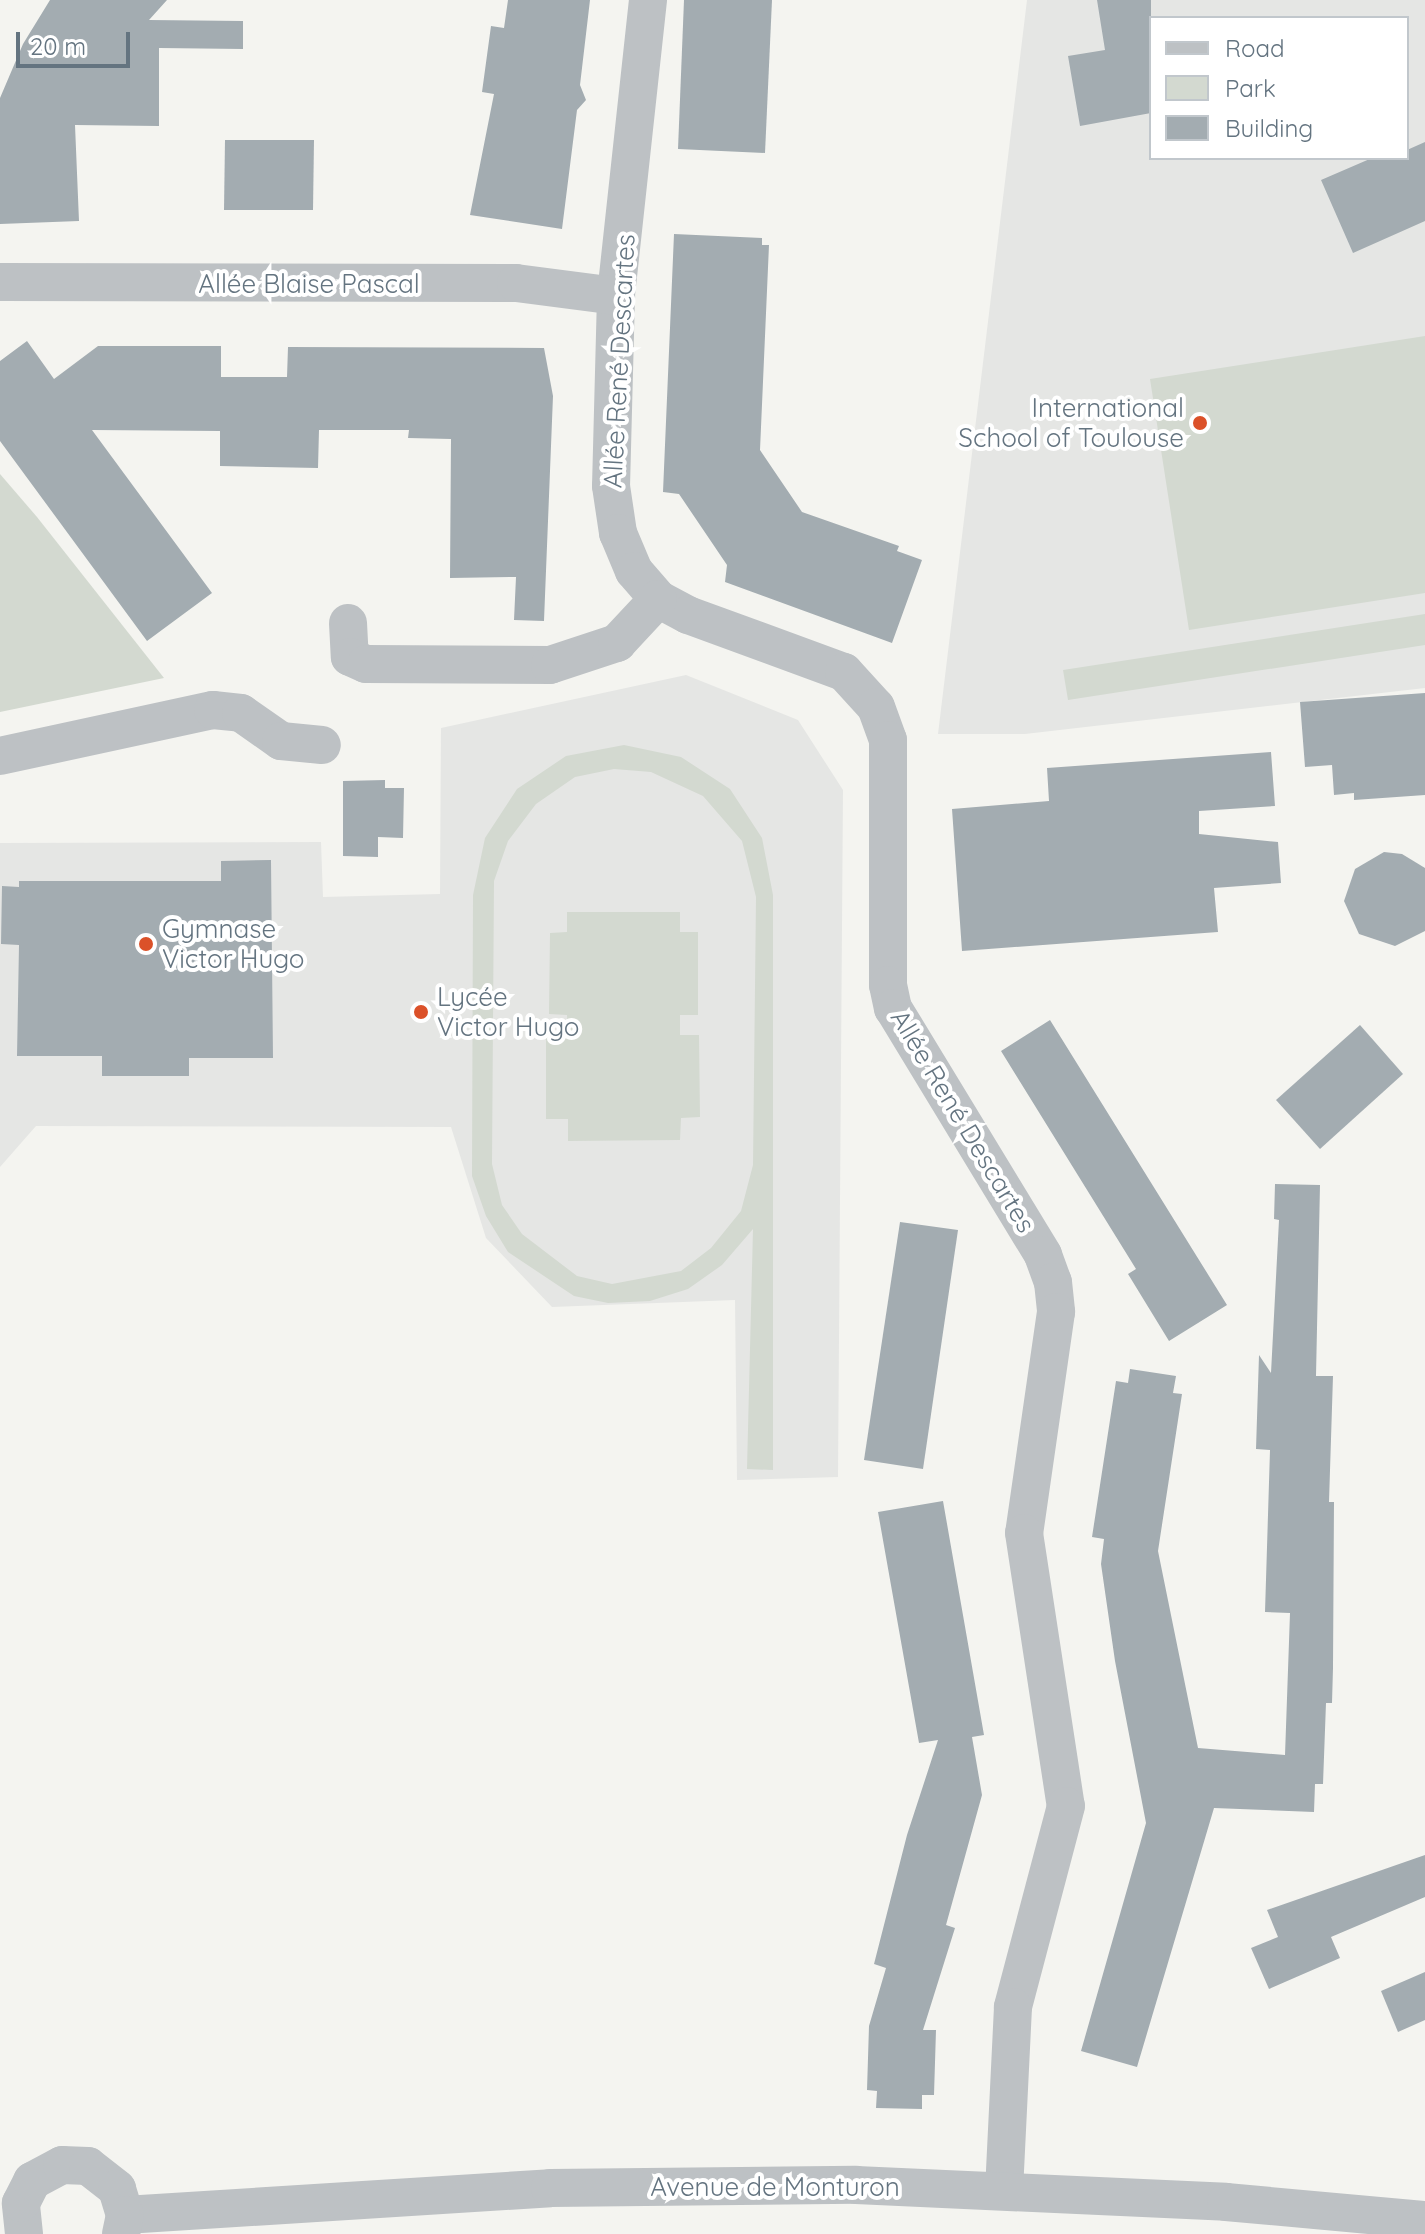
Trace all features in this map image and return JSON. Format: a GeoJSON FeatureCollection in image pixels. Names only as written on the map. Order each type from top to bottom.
{"type":"FeatureCollection","features":[{"type":"Feature","properties":{"kind":"street","name":"Allée René Descartes"},"geometry":{"type":"LineString","coordinates":[[648,0],[616,296],[612,502],[628,559],[658,599],[688,615],[834,667],[854,680],[876,707],[888,740],[888,985],[893,1008],[1043,1255],[1053,1282],[1056,1312],[1024,1533],[1066,1806],[1013,2007],[1004,2190]]}},
{"type":"Feature","properties":{"kind":"street","name":"Allée Blaise Pascal"},"geometry":{"type":"LineString","coordinates":[[0,282],[516,283],[616,296]]}},
{"type":"Feature","properties":{"kind":"street"},"geometry":{"type":"LineString","coordinates":[[348,623],[350,657],[366,664],[550,665],[617,643],[658,599]]}},
{"type":"Feature","properties":{"kind":"street"},"geometry":{"type":"LineString","coordinates":[[0,756],[213,710],[241,713],[281,741],[322,745]]}},
{"type":"Feature","properties":{"kind":"street"},"geometry":{"type":"LineString","coordinates":[[14,2222],[32,2181],[62,2165],[102,2173],[117,2189],[123,2225]]}},
{"type":"Feature","properties":{"kind":"street","name":"Avenue de Monturon"},"geometry":{"type":"LineString","coordinates":[[123,2225],[536,2189],[856,2185],[1226,2202],[1425,2220]]}},
{"type":"Feature","properties":{"kind":"shaded area","name":"International School of Toulouse"},"geometry":{"type":"Polygon","coordinates":[[[1027,0],[1425,0],[1425,688],[1025,734],[938,734],[1027,0]]]}},
{"type":"Feature","properties":{"kind":"shaded area","name":"Lycée Victor Hugo"},"geometry":{"type":"Polygon","coordinates":[[[686,675],[798,720],[843,790],[838,1477],[737,1480],[735,1300],[552,1307],[486,1238],[451,1127],[36,1126],[0,1167],[0,843],[321,842],[323,897],[440,894],[441,728],[686,675]]]}},
{"type":"Feature","properties":{"kind":"green space"},"geometry":{"type":"Polygon","coordinates":[[[1425,336],[1425,593],[1189,630],[1150,379],[1425,336]]]}},
{"type":"Feature","properties":{"kind":"green space"},"geometry":{"type":"Polygon","coordinates":[[[0,474],[37,517],[164,678],[0,712],[0,474]]]}},
{"type":"Feature","properties":{"kind":"green space"},"geometry":{"type":"Polygon","coordinates":[[[1425,614],[1425,645],[1068,700],[1063,670],[1425,614]]]}},
{"type":"Feature","properties":{"kind":"green space"},"geometry":{"type":"Polygon","coordinates":[[[624,745],[681,757],[730,789],[762,838],[773,895],[773,1470],[747,1469],[753,1229],[722,1265],[688,1289],[650,1301],[608,1303],[574,1296],[508,1252],[486,1216],[472,1176],[473,895],[485,838],[517,789],[566,756],[624,745]],[[614,769],[575,777],[536,804],[508,841],[494,881],[492,1164],[502,1205],[522,1234],[577,1276],[612,1284],[681,1271],[711,1248],[741,1211],[753,1165],[756,897],[742,841],[703,796],[651,772],[614,769]]]}},
{"type":"Feature","properties":{"kind":"green space"},"geometry":{"type":"Polygon","coordinates":[[[567,912],[680,912],[680,932],[698,932],[698,1015],[680,1015],[680,1035],[699,1035],[700,1117],[681,1118],[680,1140],[568,1141],[568,1119],[546,1119],[546,1034],[568,1034],[567,1015],[549,1014],[550,933],[567,932],[567,912]]]}},
{"type":"Feature","properties":{"kind":"building"},"geometry":{"type":"Polygon","coordinates":[[[50,0],[167,0],[149,20],[243,21],[243,49],[159,48],[159,126],[75,125],[79,221],[0,224],[0,98],[23,44],[50,0]]]}},
{"type":"Feature","properties":{"kind":"building"},"geometry":{"type":"Polygon","coordinates":[[[508,0],[590,0],[580,85],[586,100],[577,110],[562,229],[470,215],[494,94],[482,92],[491,26],[504,28],[508,0]]]}},
{"type":"Feature","properties":{"kind":"building"},"geometry":{"type":"Polygon","coordinates":[[[684,0],[772,0],[765,153],[678,149],[684,0]]]}},
{"type":"Feature","properties":{"kind":"building"},"geometry":{"type":"Polygon","coordinates":[[[1097,0],[1151,0],[1149,113],[1080,126],[1068,56],[1105,50],[1097,0]]]}},
{"type":"Feature","properties":{"kind":"building"},"geometry":{"type":"Polygon","coordinates":[[[225,140],[314,140],[313,210],[224,210],[225,140]]]}},
{"type":"Feature","properties":{"kind":"building"},"geometry":{"type":"Polygon","coordinates":[[[1425,142],[1425,221],[1353,253],[1321,180],[1367,160],[1409,160],[1409,149],[1425,142]]]}},
{"type":"Feature","properties":{"kind":"building"},"geometry":{"type":"Polygon","coordinates":[[[674,234],[762,238],[762,245],[769,245],[760,450],[802,512],[899,546],[897,551],[922,560],[892,643],[725,582],[727,565],[679,494],[663,492],[674,234]]]}},
{"type":"Feature","properties":{"kind":"building"},"geometry":{"type":"Polygon","coordinates":[[[27,341],[54,379],[98,346],[221,346],[221,377],[287,377],[288,347],[544,348],[553,396],[544,621],[514,620],[516,577],[450,578],[451,439],[408,438],[409,430],[319,430],[318,468],[220,466],[220,431],[92,430],[212,593],[147,641],[0,441],[0,361],[27,341]]]}},
{"type":"Feature","properties":{"kind":"building"},"geometry":{"type":"Polygon","coordinates":[[[1425,693],[1425,795],[1354,800],[1354,793],[1334,795],[1332,765],[1305,767],[1300,702],[1425,693]]]}},
{"type":"Feature","properties":{"kind":"building"},"geometry":{"type":"Polygon","coordinates":[[[1271,752],[1275,806],[1199,811],[1199,834],[1278,842],[1281,883],[1214,888],[1218,932],[962,951],[952,809],[1049,801],[1047,768],[1271,752]]]}},
{"type":"Feature","properties":{"kind":"building"},"geometry":{"type":"Polygon","coordinates":[[[385,780],[385,788],[404,788],[403,838],[378,837],[378,857],[343,856],[343,781],[385,780]]]}},
{"type":"Feature","properties":{"kind":"building"},"geometry":{"type":"Polygon","coordinates":[[[1384,852],[1402,854],[1425,868],[1425,931],[1395,946],[1359,934],[1344,901],[1355,869],[1384,852]]]}},
{"type":"Feature","properties":{"kind":"building","name":"Gymnase Victor Hugo"},"geometry":{"type":"Polygon","coordinates":[[[271,860],[273,1058],[189,1058],[189,1076],[102,1076],[102,1056],[17,1056],[19,945],[1,944],[2,886],[19,887],[19,881],[221,881],[221,861],[271,860]]]}},
{"type":"Feature","properties":{"kind":"building"},"geometry":{"type":"Polygon","coordinates":[[[1050,1020],[1227,1305],[1169,1341],[1128,1274],[1136,1269],[1001,1051],[1050,1020]]]}},
{"type":"Feature","properties":{"kind":"building"},"geometry":{"type":"Polygon","coordinates":[[[1360,1025],[1403,1074],[1320,1149],[1276,1100],[1360,1025]]]}},
{"type":"Feature","properties":{"kind":"building"},"geometry":{"type":"Polygon","coordinates":[[[1275,1184],[1320,1185],[1316,1376],[1333,1376],[1329,1502],[1334,1502],[1332,1703],[1326,1703],[1323,1784],[1315,1784],[1314,1812],[1214,1808],[1137,2067],[1081,2051],[1146,1823],[1115,1661],[1101,1564],[1104,1539],[1092,1537],[1116,1381],[1128,1383],[1130,1369],[1176,1376],[1173,1393],[1182,1394],[1158,1551],[1198,1748],[1285,1755],[1290,1613],[1265,1612],[1270,1450],[1256,1449],[1259,1355],[1271,1373],[1279,1220],[1274,1219],[1275,1184]]]}},
{"type":"Feature","properties":{"kind":"building"},"geometry":{"type":"Polygon","coordinates":[[[900,1222],[958,1230],[923,1469],[864,1460],[900,1222]]]}},
{"type":"Feature","properties":{"kind":"building"},"geometry":{"type":"Polygon","coordinates":[[[943,1501],[984,1735],[972,1737],[982,1795],[946,1925],[955,1928],[923,2030],[936,2030],[934,2095],[922,2095],[922,2109],[876,2108],[877,2091],[867,2090],[869,2026],[886,1968],[874,1964],[907,1835],[938,1740],[919,1743],[878,1512],[943,1501]]]}},
{"type":"Feature","properties":{"kind":"building"},"geometry":{"type":"Polygon","coordinates":[[[1425,1855],[1425,1897],[1331,1937],[1340,1958],[1269,1989],[1251,1948],[1278,1937],[1267,1910],[1425,1855]]]}},
{"type":"Feature","properties":{"kind":"building"},"geometry":{"type":"Polygon","coordinates":[[[1425,1972],[1425,2020],[1398,2032],[1381,1991],[1425,1972]]]}},
{"type":"Feature","properties":{"kind":"place","name":"International School of Toulouse"},"geometry":{"type":"Point","coordinates":[1200,423]}},
{"type":"Feature","properties":{"kind":"place","name":"Gymnase Victor Hugo"},"geometry":{"type":"Point","coordinates":[146,944]}},
{"type":"Feature","properties":{"kind":"place","name":"Lycée Victor Hugo"},"geometry":{"type":"Point","coordinates":[421,1012]}}]}
